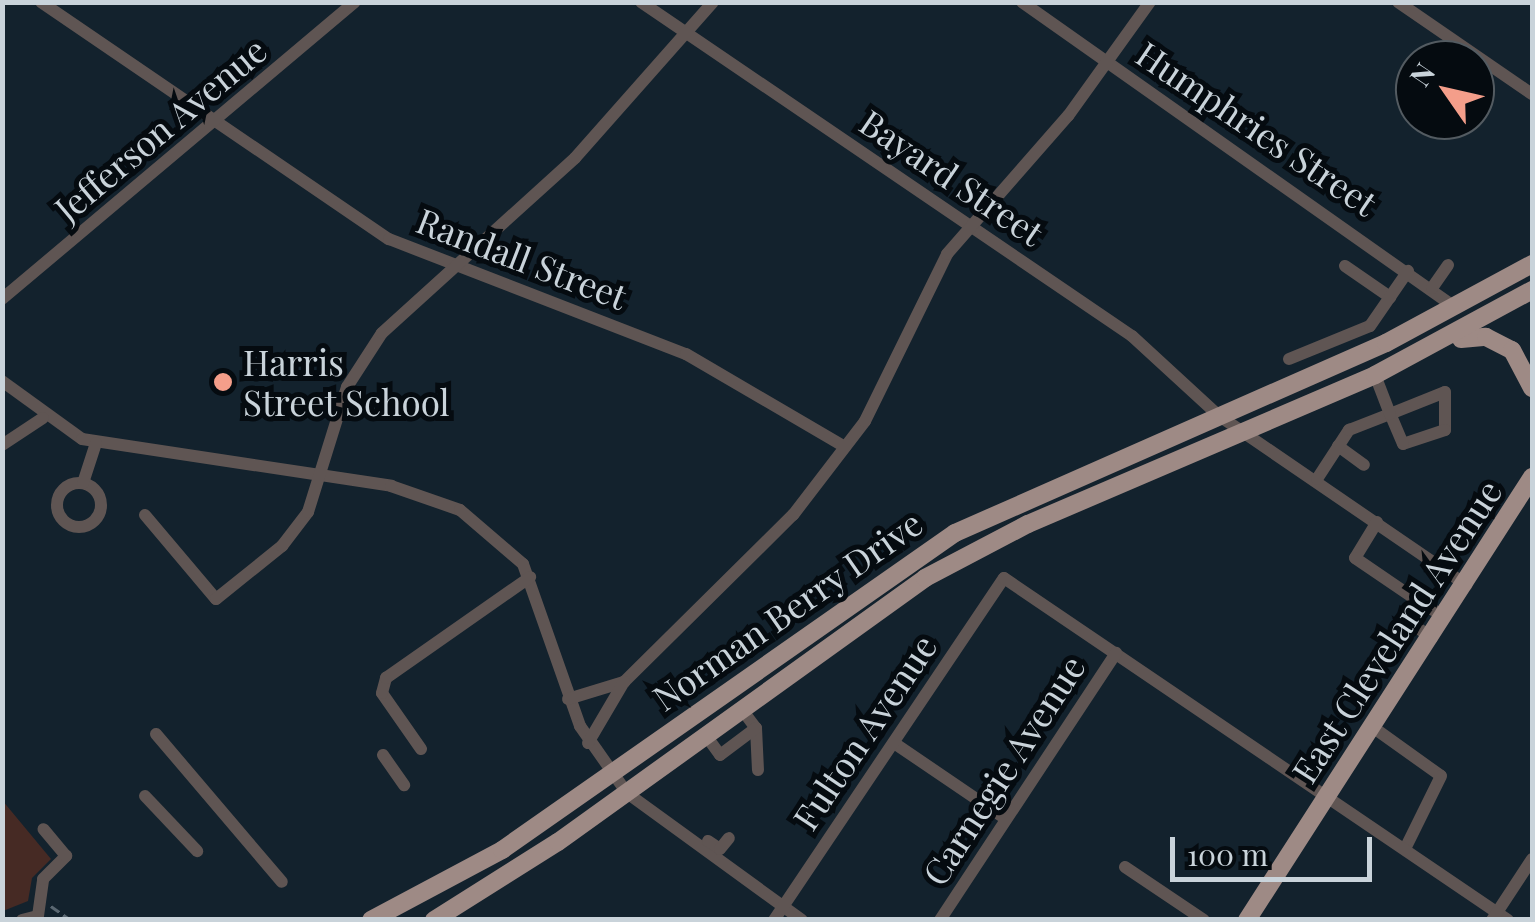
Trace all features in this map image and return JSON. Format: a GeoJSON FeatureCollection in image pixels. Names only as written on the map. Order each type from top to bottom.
{"type":"FeatureCollection","features":[{"type":"Feature","properties":{"kind":"main road","name":"Norman Berry Drive"},"geometry":{"type":"LineString","coordinates":[[372,920],[502,850],[955,533],[1456,308],[1532,264]]}},
{"type":"Feature","properties":{"kind":"main road","name":"Norman Berry Drive"},"geometry":{"type":"LineString","coordinates":[[434,920],[627,793],[952,563],[1374,375],[1445,341],[1532,290]]}},
{"type":"Feature","properties":{"kind":"main road"},"geometry":{"type":"LineString","coordinates":[[1445,341],[1499,342],[1520,356],[1532,388]]}},
{"type":"Feature","properties":{"kind":"main road","name":"East Cleveland Avenue"},"geometry":{"type":"LineString","coordinates":[[1247,920],[1432,638],[1532,476]]}},
{"type":"Feature","properties":{"kind":"street","name":"Randall Street"},"geometry":{"type":"LineString","coordinates":[[41,2],[389,239],[451,267],[686,354],[844,447]]}},
{"type":"Feature","properties":{"kind":"street","name":"Jefferson Avenue"},"geometry":{"type":"LineString","coordinates":[[2,299],[355,2]]}},
{"type":"Feature","properties":{"kind":"street","name":"Bayard Street"},"geometry":{"type":"LineString","coordinates":[[642,2],[1132,336],[1218,414],[1466,585]]}},
{"type":"Feature","properties":{"kind":"street"},"geometry":{"type":"LineString","coordinates":[[144,515],[216,599],[301,528],[315,476],[363,358],[451,267],[574,158],[688,34],[712,2]]}},
{"type":"Feature","properties":{"kind":"street","name":"Humphries Street"},"geometry":{"type":"LineString","coordinates":[[1022,2],[1376,237],[1408,271]]}},
{"type":"Feature","properties":{"kind":"street"},"geometry":{"type":"LineString","coordinates":[[588,743],[624,682],[793,515],[844,447],[969,224],[1109,62],[1150,2]]}},
{"type":"Feature","properties":{"kind":"street"},"geometry":{"type":"LineString","coordinates":[[1398,2],[1532,94]]}},
{"type":"Feature","properties":{"kind":"street"},"geometry":{"type":"LineString","coordinates":[[1432,288],[1448,265]]}},
{"type":"Feature","properties":{"kind":"street"},"geometry":{"type":"LineString","coordinates":[[1345,266],[1390,297]]}},
{"type":"Feature","properties":{"kind":"street"},"geometry":{"type":"LineString","coordinates":[[1289,359],[1370,326],[1408,271],[1456,308]]}},
{"type":"Feature","properties":{"kind":"street"},"geometry":{"type":"LineString","coordinates":[[1317,479],[1349,430],[1390,414],[1445,392],[1444,430],[1404,444],[1390,414],[1374,375]]}},
{"type":"Feature","properties":{"kind":"street"},"geometry":{"type":"LineString","coordinates":[[2,381],[43,418],[96,443],[391,486],[460,510],[530,577],[568,699],[588,743],[627,793],[802,920]]}},
{"type":"Feature","properties":{"kind":"street"},"geometry":{"type":"LineString","coordinates":[[2,446],[43,418]]}},
{"type":"Feature","properties":{"kind":"street"},"geometry":{"type":"LineString","coordinates":[[83,483],[107,510],[84,527],[61,519],[58,495],[83,483],[96,443]]}},
{"type":"Feature","properties":{"kind":"street"},"geometry":{"type":"LineString","coordinates":[[1338,446],[1364,465]]}},
{"type":"Feature","properties":{"kind":"street"},"geometry":{"type":"LineString","coordinates":[[1377,522],[1355,558],[1445,617]]}},
{"type":"Feature","properties":{"kind":"street"},"geometry":{"type":"LineString","coordinates":[[421,749],[382,693],[386,678],[530,577]]}},
{"type":"Feature","properties":{"kind":"street","name":"Fulton Avenue"},"geometry":{"type":"LineString","coordinates":[[774,920],[794,882],[894,743],[1004,578],[1116,653]]}},
{"type":"Feature","properties":{"kind":"street"},"geometry":{"type":"LineString","coordinates":[[1416,599],[1402,618],[1432,638]]}},
{"type":"Feature","properties":{"kind":"street"},"geometry":{"type":"LineString","coordinates":[[1116,653],[1499,917],[1532,859]]}},
{"type":"Feature","properties":{"kind":"street","name":"Carnegie Avenue"},"geometry":{"type":"LineString","coordinates":[[940,920],[1116,653]]}},
{"type":"Feature","properties":{"kind":"street"},"geometry":{"type":"LineString","coordinates":[[568,699],[624,682]]}},
{"type":"Feature","properties":{"kind":"street"},"geometry":{"type":"LineString","coordinates":[[743,710],[756,728],[758,770]]}},
{"type":"Feature","properties":{"kind":"street"},"geometry":{"type":"LineString","coordinates":[[707,737],[720,755],[756,728]]}},
{"type":"Feature","properties":{"kind":"street"},"geometry":{"type":"LineString","coordinates":[[1374,728],[1442,776],[1405,849]]}},
{"type":"Feature","properties":{"kind":"street"},"geometry":{"type":"LineString","coordinates":[[156,734],[282,882]]}},
{"type":"Feature","properties":{"kind":"street"},"geometry":{"type":"LineString","coordinates":[[894,743],[1006,819]]}},
{"type":"Feature","properties":{"kind":"street"},"geometry":{"type":"LineString","coordinates":[[383,756],[404,784]]}},
{"type":"Feature","properties":{"kind":"street"},"geometry":{"type":"LineString","coordinates":[[145,796],[196,850]]}},
{"type":"Feature","properties":{"kind":"street"},"geometry":{"type":"LineString","coordinates":[[22,920],[46,913],[40,886],[66,856],[43,829]]}},
{"type":"Feature","properties":{"kind":"street"},"geometry":{"type":"LineString","coordinates":[[708,841],[720,850],[729,838]]}},
{"type":"Feature","properties":{"kind":"street"},"geometry":{"type":"LineString","coordinates":[[1126,867],[1204,920]]}},
{"type":"Feature","properties":{"kind":"path"},"geometry":{"type":"LineString","coordinates":[[46,913],[72,920]]}},
{"type":"Feature","properties":{"kind":"shaded area"},"geometry":{"type":"Polygon","coordinates":[[[2,800],[51,859],[32,878],[28,901],[3,911],[2,800]]]}},
{"type":"Feature","properties":{"kind":"place","name":"Harris Street School"},"geometry":{"type":"Point","coordinates":[223,382]}}]}
